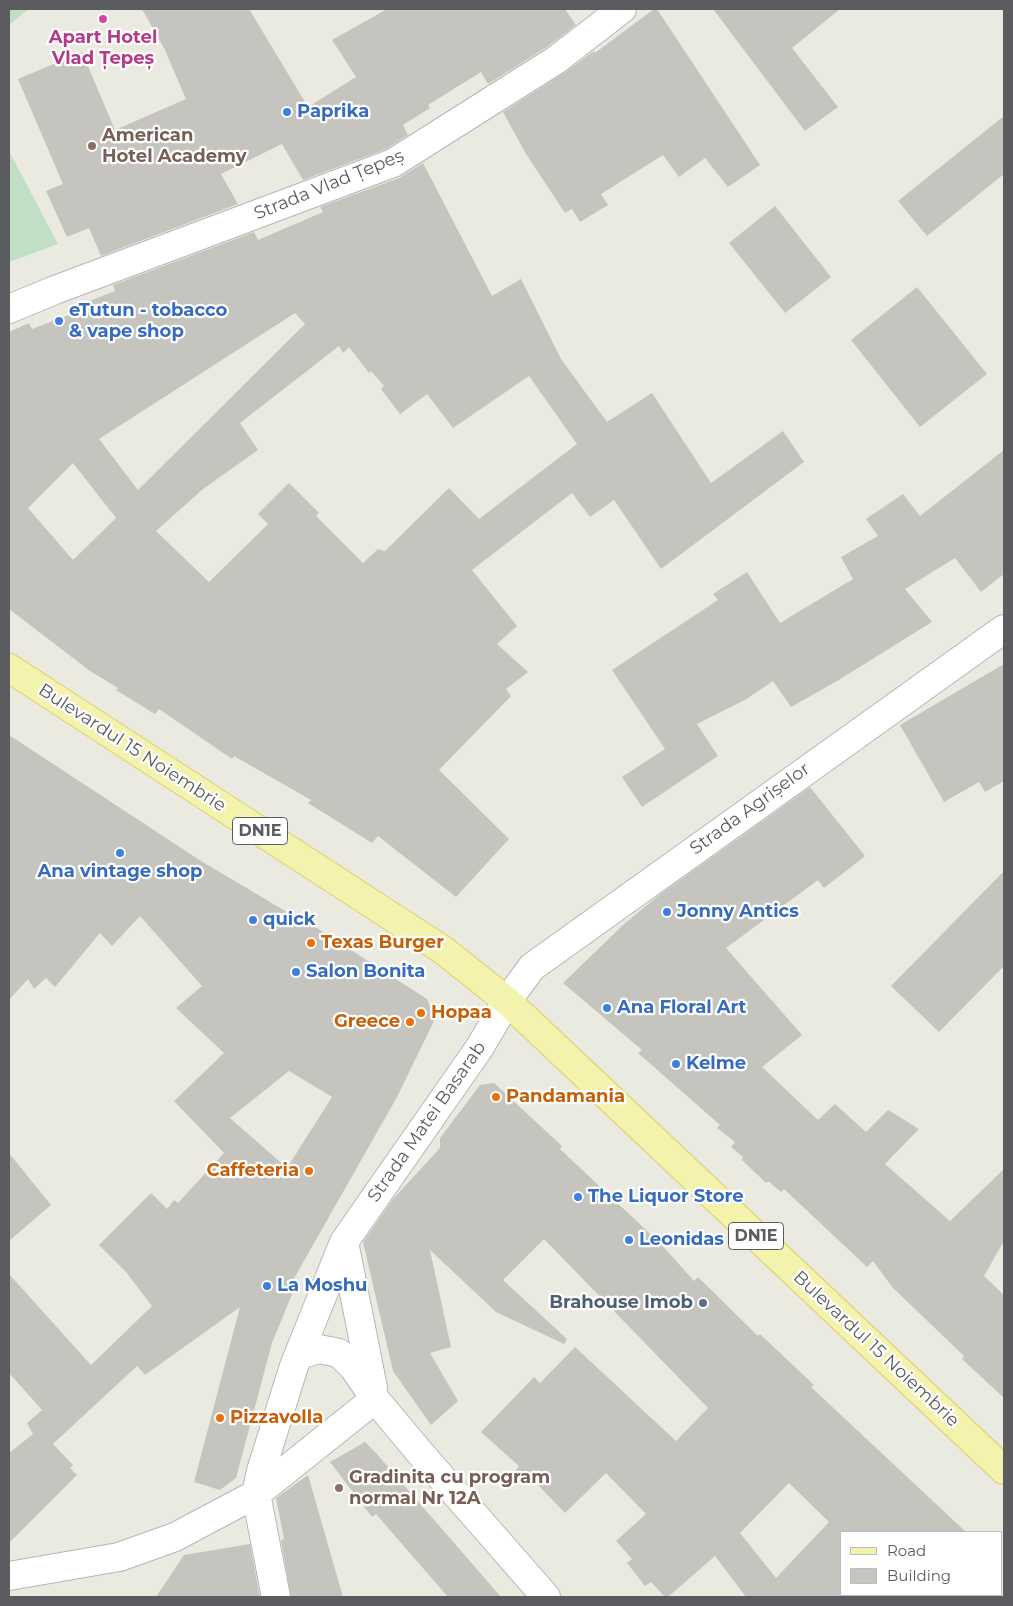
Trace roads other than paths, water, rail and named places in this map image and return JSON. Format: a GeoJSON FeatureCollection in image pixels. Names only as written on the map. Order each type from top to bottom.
{"type":"FeatureCollection","features":[{"type":"Feature","properties":{"kind":"main road","name":"Bulevardul 15 Noiembrie"},"geometry":{"type":"LineString","coordinates":[[9,668],[443,950],[507,1001],[1004,1470]]}},
{"type":"Feature","properties":{"kind":"street","name":"Strada Vlad Țepeș"},"geometry":{"type":"LineString","coordinates":[[9,310],[54,290],[393,162],[556,60],[622,9]]}},
{"type":"Feature","properties":{"kind":"street","name":"Strada Agrișelor"},"geometry":{"type":"LineString","coordinates":[[507,1001],[532,967],[1004,629]]}},
{"type":"Feature","properties":{"kind":"street","name":"Strada Matei Basarab"},"geometry":{"type":"LineString","coordinates":[[276,1597],[256,1494],[261,1471],[299,1355],[344,1242],[480,1047],[507,1001]]}},
{"type":"Feature","properties":{"kind":"street"},"geometry":{"type":"LineString","coordinates":[[344,1242],[375,1399]]}},
{"type":"Feature","properties":{"kind":"street"},"geometry":{"type":"LineString","coordinates":[[299,1355],[319,1349],[339,1353],[354,1368],[375,1399],[546,1597]]}},
{"type":"Feature","properties":{"kind":"street"},"geometry":{"type":"LineString","coordinates":[[9,1576],[119,1557],[175,1537],[256,1494],[375,1399]]}},
{"type":"Feature","properties":{"kind":"place","name":"Apart Hotel Vlad Țepeș"},"geometry":{"type":"Point","coordinates":[103,19]}},
{"type":"Feature","properties":{"kind":"place","name":"Paprika"},"geometry":{"type":"Point","coordinates":[287,112]}},
{"type":"Feature","properties":{"kind":"place","name":"American Hotel Academy"},"geometry":{"type":"Point","coordinates":[92,146]}},
{"type":"Feature","properties":{"kind":"place","name":"eTutun - tobacco & vape shop"},"geometry":{"type":"Point","coordinates":[59,321]}},
{"type":"Feature","properties":{"kind":"place","name":"Ana vintage shop"},"geometry":{"type":"Point","coordinates":[120,853]}},
{"type":"Feature","properties":{"kind":"place","name":"Jonny Antics"},"geometry":{"type":"Point","coordinates":[667,912]}},
{"type":"Feature","properties":{"kind":"place","name":"quick"},"geometry":{"type":"Point","coordinates":[253,920]}},
{"type":"Feature","properties":{"kind":"place","name":"Texas Burger"},"geometry":{"type":"Point","coordinates":[311,943]}},
{"type":"Feature","properties":{"kind":"place","name":"Salon Bonita"},"geometry":{"type":"Point","coordinates":[296,972]}},
{"type":"Feature","properties":{"kind":"place","name":"Ana Floral Art"},"geometry":{"type":"Point","coordinates":[607,1008]}},
{"type":"Feature","properties":{"kind":"place","name":"Hopaa"},"geometry":{"type":"Point","coordinates":[421,1013]}},
{"type":"Feature","properties":{"kind":"place","name":"Greece"},"geometry":{"type":"Point","coordinates":[410,1022]}},
{"type":"Feature","properties":{"kind":"place","name":"Kelme"},"geometry":{"type":"Point","coordinates":[676,1064]}},
{"type":"Feature","properties":{"kind":"place","name":"Pandamania"},"geometry":{"type":"Point","coordinates":[496,1097]}},
{"type":"Feature","properties":{"kind":"place","name":"Caffeteria"},"geometry":{"type":"Point","coordinates":[309,1171]}},
{"type":"Feature","properties":{"kind":"place","name":"The Liquor Store"},"geometry":{"type":"Point","coordinates":[578,1197]}},
{"type":"Feature","properties":{"kind":"place","name":"Leonidas"},"geometry":{"type":"Point","coordinates":[629,1240]}},
{"type":"Feature","properties":{"kind":"place","name":"La Moshu"},"geometry":{"type":"Point","coordinates":[267,1286]}},
{"type":"Feature","properties":{"kind":"place","name":"Brahouse Imob"},"geometry":{"type":"Point","coordinates":[703,1303]}},
{"type":"Feature","properties":{"kind":"place","name":"Pizzavolla"},"geometry":{"type":"Point","coordinates":[220,1418]}},
{"type":"Feature","properties":{"kind":"place","name":"Gradinita cu program normal Nr 12A"},"geometry":{"type":"Point","coordinates":[339,1488]}}]}
